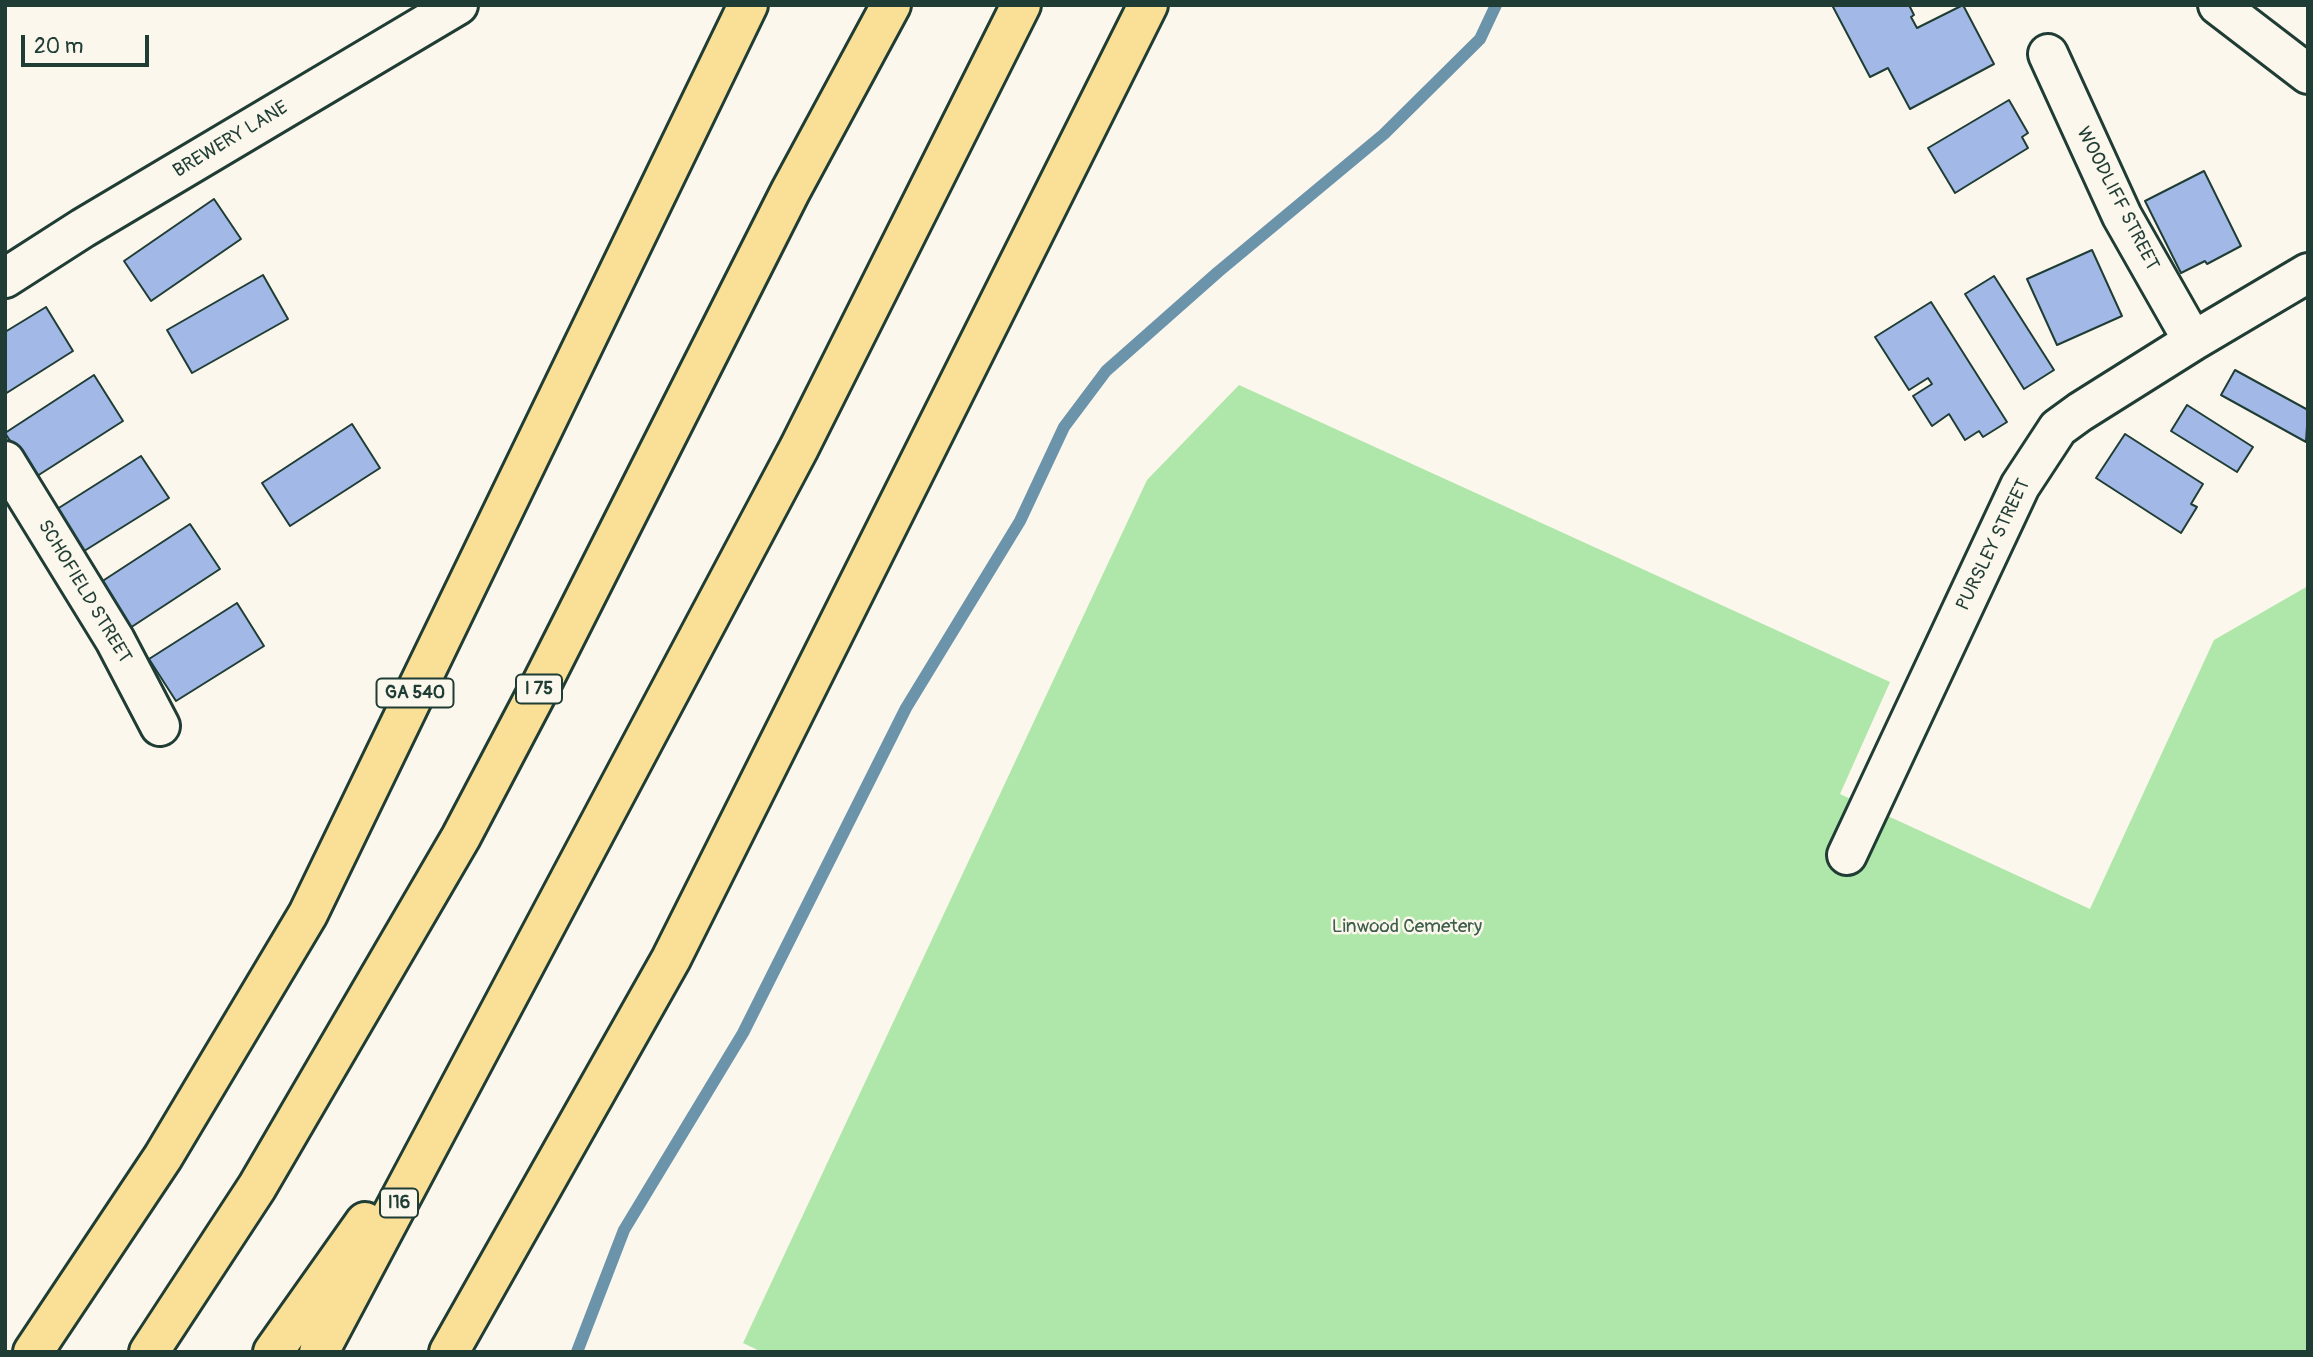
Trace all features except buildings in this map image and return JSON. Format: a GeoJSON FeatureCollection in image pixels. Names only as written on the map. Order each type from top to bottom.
{"type":"FeatureCollection","features":[{"type":"Feature","properties":{"kind":"highway","name":"GA 540"},"geometry":{"type":"LineString","coordinates":[[33,1352],[163,1157],[308,914],[748,5]]}},
{"type":"Feature","properties":{"kind":"highway","name":"I 75"},"geometry":{"type":"LineString","coordinates":[[149,1352],[257,1186],[461,837],[790,192],[891,5]]}},
{"type":"Feature","properties":{"kind":"highway"},"geometry":{"type":"LineString","coordinates":[[273,1352],[479,1054],[799,448],[1021,5]]}},
{"type":"Feature","properties":{"kind":"highway"},"geometry":{"type":"LineString","coordinates":[[449,1352],[671,959],[1148,5]]}},
{"type":"Feature","properties":{"kind":"highway","name":"I16"},"geometry":{"type":"LineString","coordinates":[[319,1352],[479,1054]]}},
{"type":"Feature","properties":{"kind":"street","name":"BREWERY LANE"},"geometry":{"type":"LineString","coordinates":[[5,278],[83,228],[458,5]]}},
{"type":"Feature","properties":{"kind":"street"},"geometry":{"type":"LineString","coordinates":[[2218,5],[2308,74]]}},
{"type":"Feature","properties":{"kind":"street","name":"WOODLIFF STREET"},"geometry":{"type":"LineString","coordinates":[[2048,54],[2122,216],[2193,341]]}},
{"type":"Feature","properties":{"kind":"street","name":"PURSLEY STREET"},"geometry":{"type":"LineString","coordinates":[[1847,855],[2020,486],[2058,428],[2193,341],[2308,273]]}},
{"type":"Feature","properties":{"kind":"street","name":"SCHOFIELD STREET"},"geometry":{"type":"LineString","coordinates":[[5,461],[115,640],[160,726]]}},
{"type":"Feature","properties":{"kind":"green space","name":"Linwood Cemetery"},"geometry":{"type":"Polygon","coordinates":[[[1239,385],[1890,682],[1840,794],[2090,909],[2214,640],[2308,586],[2308,1352],[762,1352],[743,1343],[1147,480],[1239,385]]]}},
{"type":"Feature","properties":{"kind":"waterway"},"geometry":{"type":"LineString","coordinates":[[577,1352],[624,1230],[743,1033],[906,708],[1020,521],[1064,427],[1106,371],[1218,272],[1384,134],[1480,39],[1496,5]]}}]}
